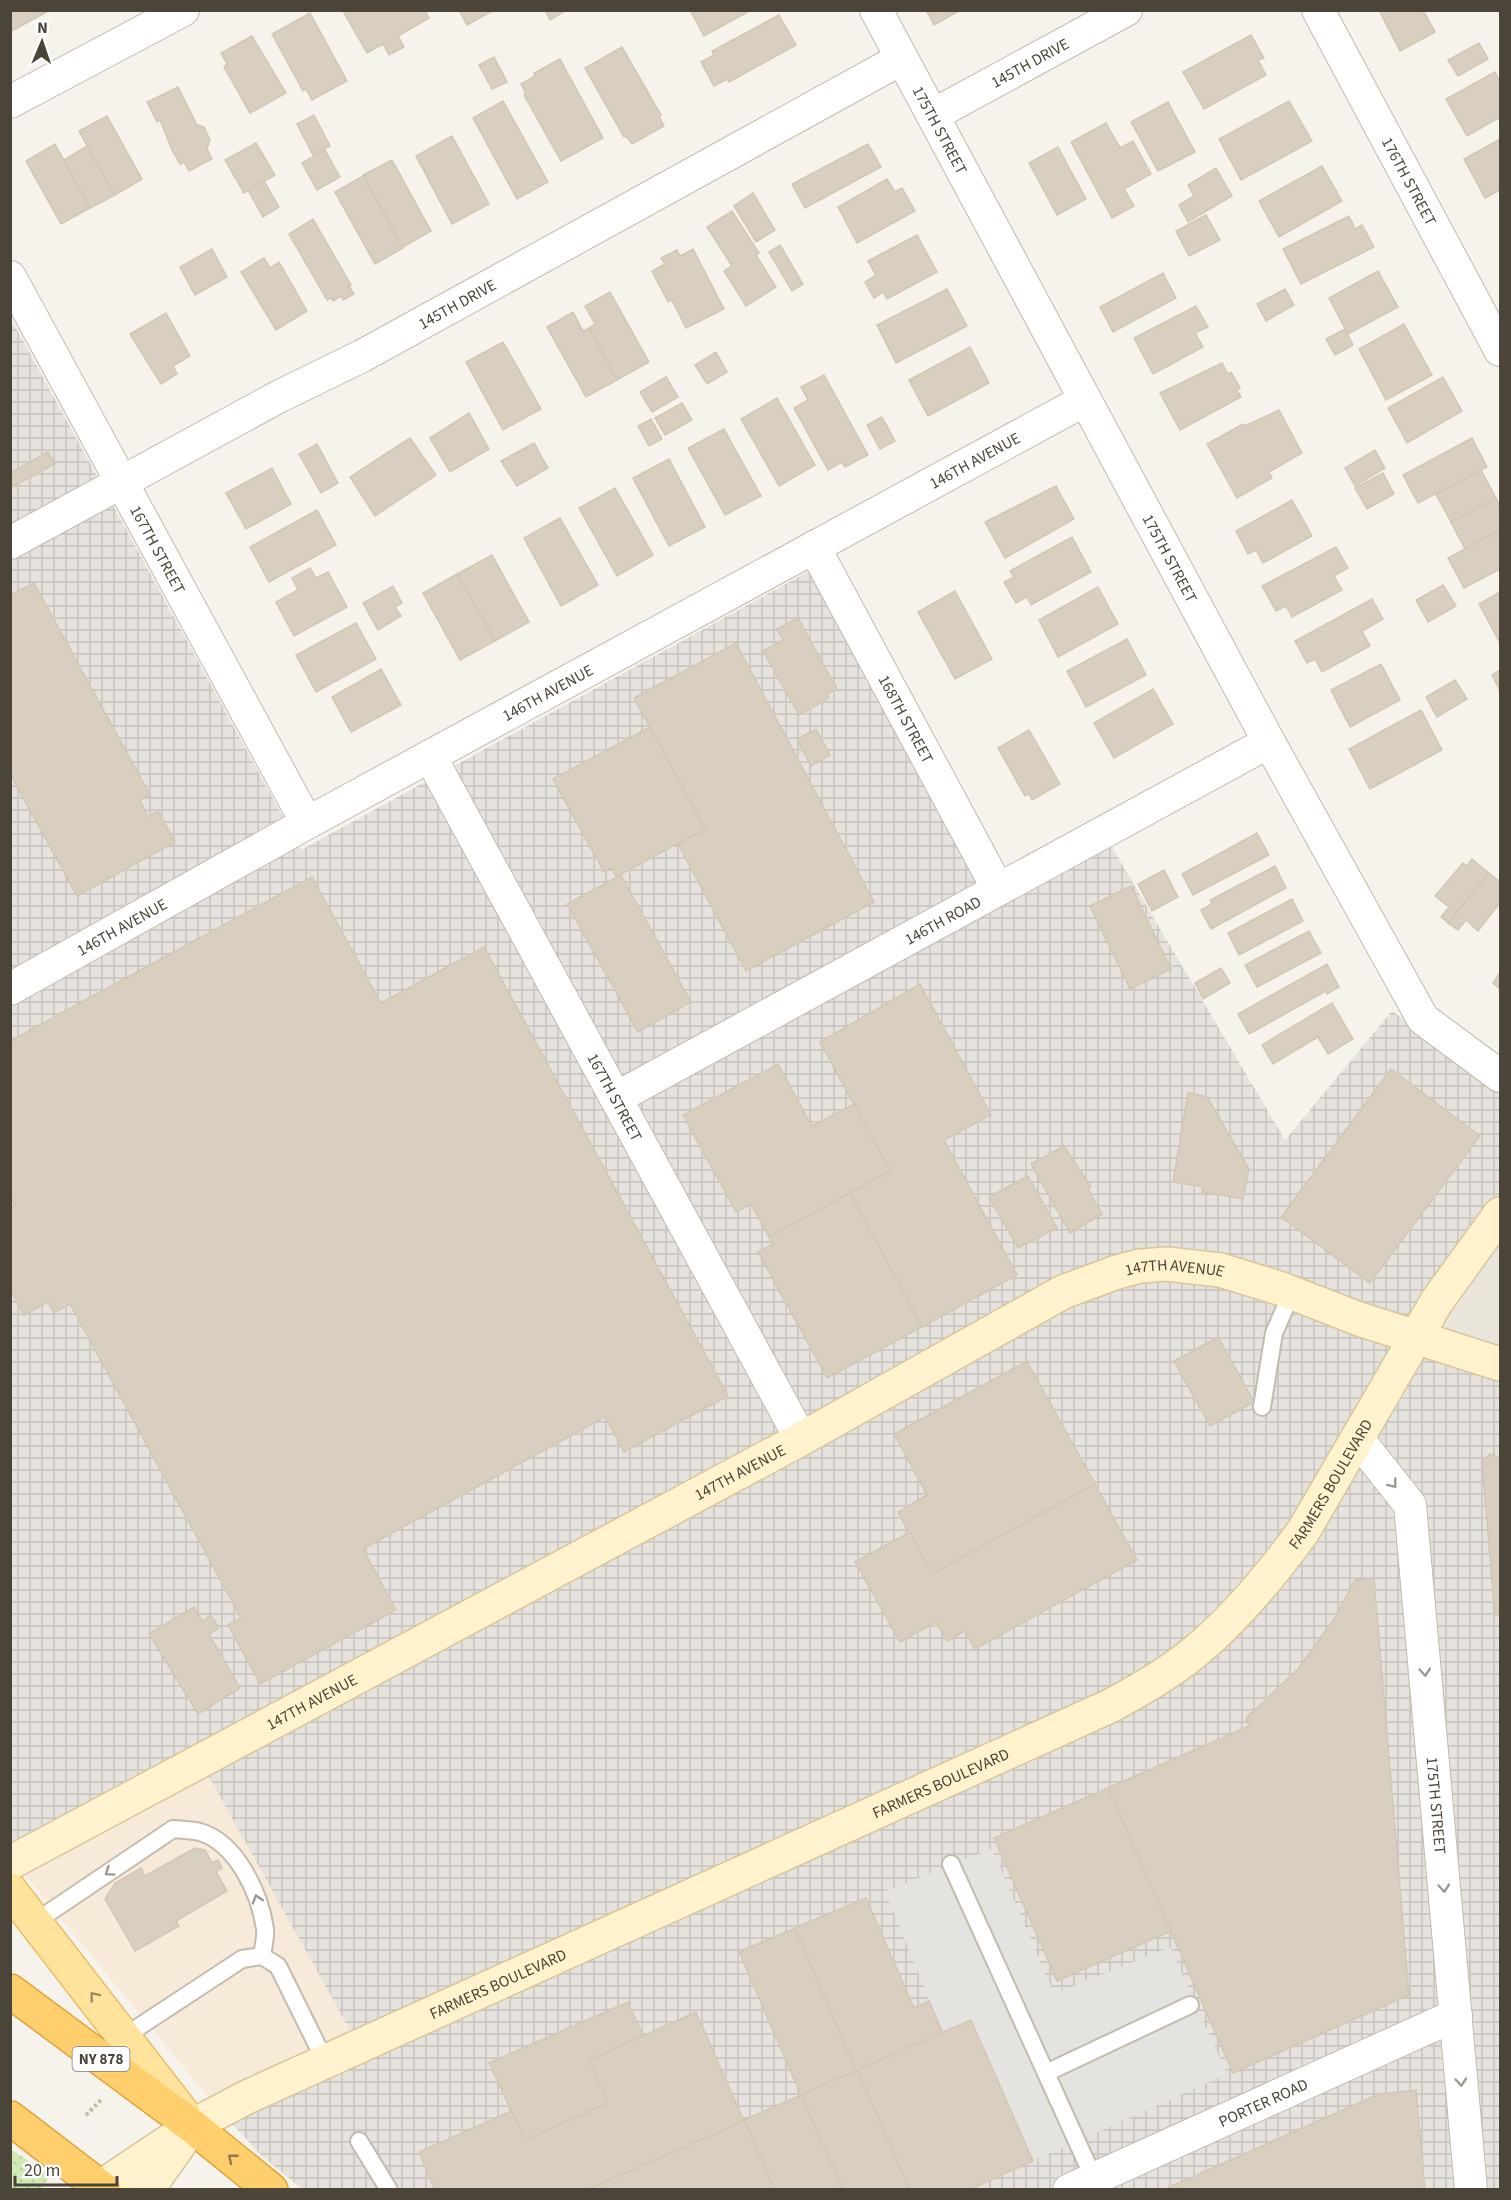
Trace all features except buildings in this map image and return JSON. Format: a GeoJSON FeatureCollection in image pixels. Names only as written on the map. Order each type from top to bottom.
{"type":"FeatureCollection","features":[{"type":"Feature","properties":{"kind":"highway","name":"NY 878"},"geometry":{"type":"LineString","coordinates":[[10,1991],[192,2126]]}},
{"type":"Feature","properties":{"kind":"highway"},"geometry":{"type":"LineString","coordinates":[[10,2118],[101,2189]]}},
{"type":"Feature","properties":{"kind":"highway"},"geometry":{"type":"LineString","coordinates":[[192,2126],[271,2190]]}},
{"type":"Feature","properties":{"kind":"main road","name":"FARMERS BOULEVARD"},"geometry":{"type":"LineString","coordinates":[[101,2189],[192,2126],[247,2097],[1110,1706],[1142,1689],[1196,1651],[1264,1581],[1304,1530],[1437,1301],[1500,1214]]}},
{"type":"Feature","properties":{"kind":"main road","name":"147TH AVENUE"},"geometry":{"type":"LineString","coordinates":[[10,1863],[801,1439],[1063,1292],[1117,1272],[1140,1266],[1196,1266],[1240,1275],[1292,1292],[1359,1319],[1500,1364]]}},
{"type":"Feature","properties":{"kind":"main road"},"geometry":{"type":"LineString","coordinates":[[10,1890],[125,2036],[192,2126],[147,2190]]}},
{"type":"Feature","properties":{"kind":"street"},"geometry":{"type":"LineString","coordinates":[[10,102],[183,10]]}},
{"type":"Feature","properties":{"kind":"street","name":"175TH STREET"},"geometry":{"type":"LineString","coordinates":[[876,10],[1269,742],[1423,1019],[1500,1076]]}},
{"type":"Feature","properties":{"kind":"street","name":"145TH DRIVE"},"geometry":{"type":"LineString","coordinates":[[933,115],[1125,10]]}},
{"type":"Feature","properties":{"kind":"street","name":"176TH STREET"},"geometry":{"type":"LineString","coordinates":[[1318,10],[1500,350]]}},
{"type":"Feature","properties":{"kind":"street","name":"145TH DRIVE"},"geometry":{"type":"LineString","coordinates":[[10,543],[278,397],[362,356],[902,58]]}},
{"type":"Feature","properties":{"kind":"street","name":"167TH STREET"},"geometry":{"type":"LineString","coordinates":[[23,300],[307,823]]}},
{"type":"Feature","properties":{"kind":"street","name":"146TH AVENUE"},"geometry":{"type":"LineString","coordinates":[[10,989],[307,823],[1086,400]]}},
{"type":"Feature","properties":{"kind":"street","name":"168TH STREET"},"geometry":{"type":"LineString","coordinates":[[814,547],[999,889]]}},
{"type":"Feature","properties":{"kind":"street","name":"146TH ROAD"},"geometry":{"type":"LineString","coordinates":[[616,1098],[1269,742]]}},
{"type":"Feature","properties":{"kind":"street","name":"167TH STREET"},"geometry":{"type":"LineString","coordinates":[[430,756],[801,1439]]}},
{"type":"Feature","properties":{"kind":"street","name":"175TH STREET"},"geometry":{"type":"LineString","coordinates":[[1357,1438],[1410,1505],[1471,2190]]}},
{"type":"Feature","properties":{"kind":"street","name":"PORTER ROAD"},"geometry":{"type":"LineString","coordinates":[[1082,2184],[1455,2015]]}},
{"type":"Feature","properties":{"kind":"lane"},"geometry":{"type":"LineString","coordinates":[[1262,1407],[1274,1333],[1292,1292]]}},
{"type":"Feature","properties":{"kind":"lane"},"geometry":{"type":"LineString","coordinates":[[35,1922],[173,1829],[201,1833],[220,1843],[237,1863],[256,1893],[265,1930],[262,1956]]}},
{"type":"Feature","properties":{"kind":"lane"},"geometry":{"type":"LineString","coordinates":[[951,1864],[1046,2073],[1082,2184]]}},
{"type":"Feature","properties":{"kind":"lane"},"geometry":{"type":"LineString","coordinates":[[125,2036],[242,1959],[262,1956],[278,1966],[325,2061]]}},
{"type":"Feature","properties":{"kind":"lane"},"geometry":{"type":"LineString","coordinates":[[1046,2073],[1190,2005]]}},
{"type":"Feature","properties":{"kind":"lane"},"geometry":{"type":"LineString","coordinates":[[359,2141],[384,2187]]}},
{"type":"Feature","properties":{"kind":"path"},"geometry":{"type":"LineString","coordinates":[[86,2115],[102,2099]]}},
{"type":"Feature","properties":{"kind":"shaded area"},"geometry":{"type":"Polygon","coordinates":[[[14,324],[301,850],[813,569],[990,910],[1110,844],[1285,1140],[1392,1011],[1500,1086],[1500,1230],[1419,1348],[1500,1381],[1500,2189],[302,2189],[261,2155],[214,2104],[356,2041],[207,1773],[11,1857],[10,326],[14,324]]]}},
{"type":"Feature","properties":{"kind":"shaded area"},"geometry":{"type":"Polygon","coordinates":[[[1500,1230],[1500,1381],[1418,1348],[1500,1230]]]}},
{"type":"Feature","properties":{"kind":"shaded area"},"geometry":{"type":"Polygon","coordinates":[[[207,1773],[357,2041],[214,2104],[21,1870],[207,1773]]]}},
{"type":"Feature","properties":{"kind":"shaded area"},"geometry":{"type":"Polygon","coordinates":[[[992,1849],[1054,1994],[1170,1947],[1227,2074],[1033,2161],[971,2021],[943,2033],[885,1891],[992,1849]]]}},
{"type":"Feature","properties":{"kind":"green space"},"geometry":{"type":"Polygon","coordinates":[[[10,2149],[51,2175],[41,2189],[11,2189],[10,2149]]]}}]}
